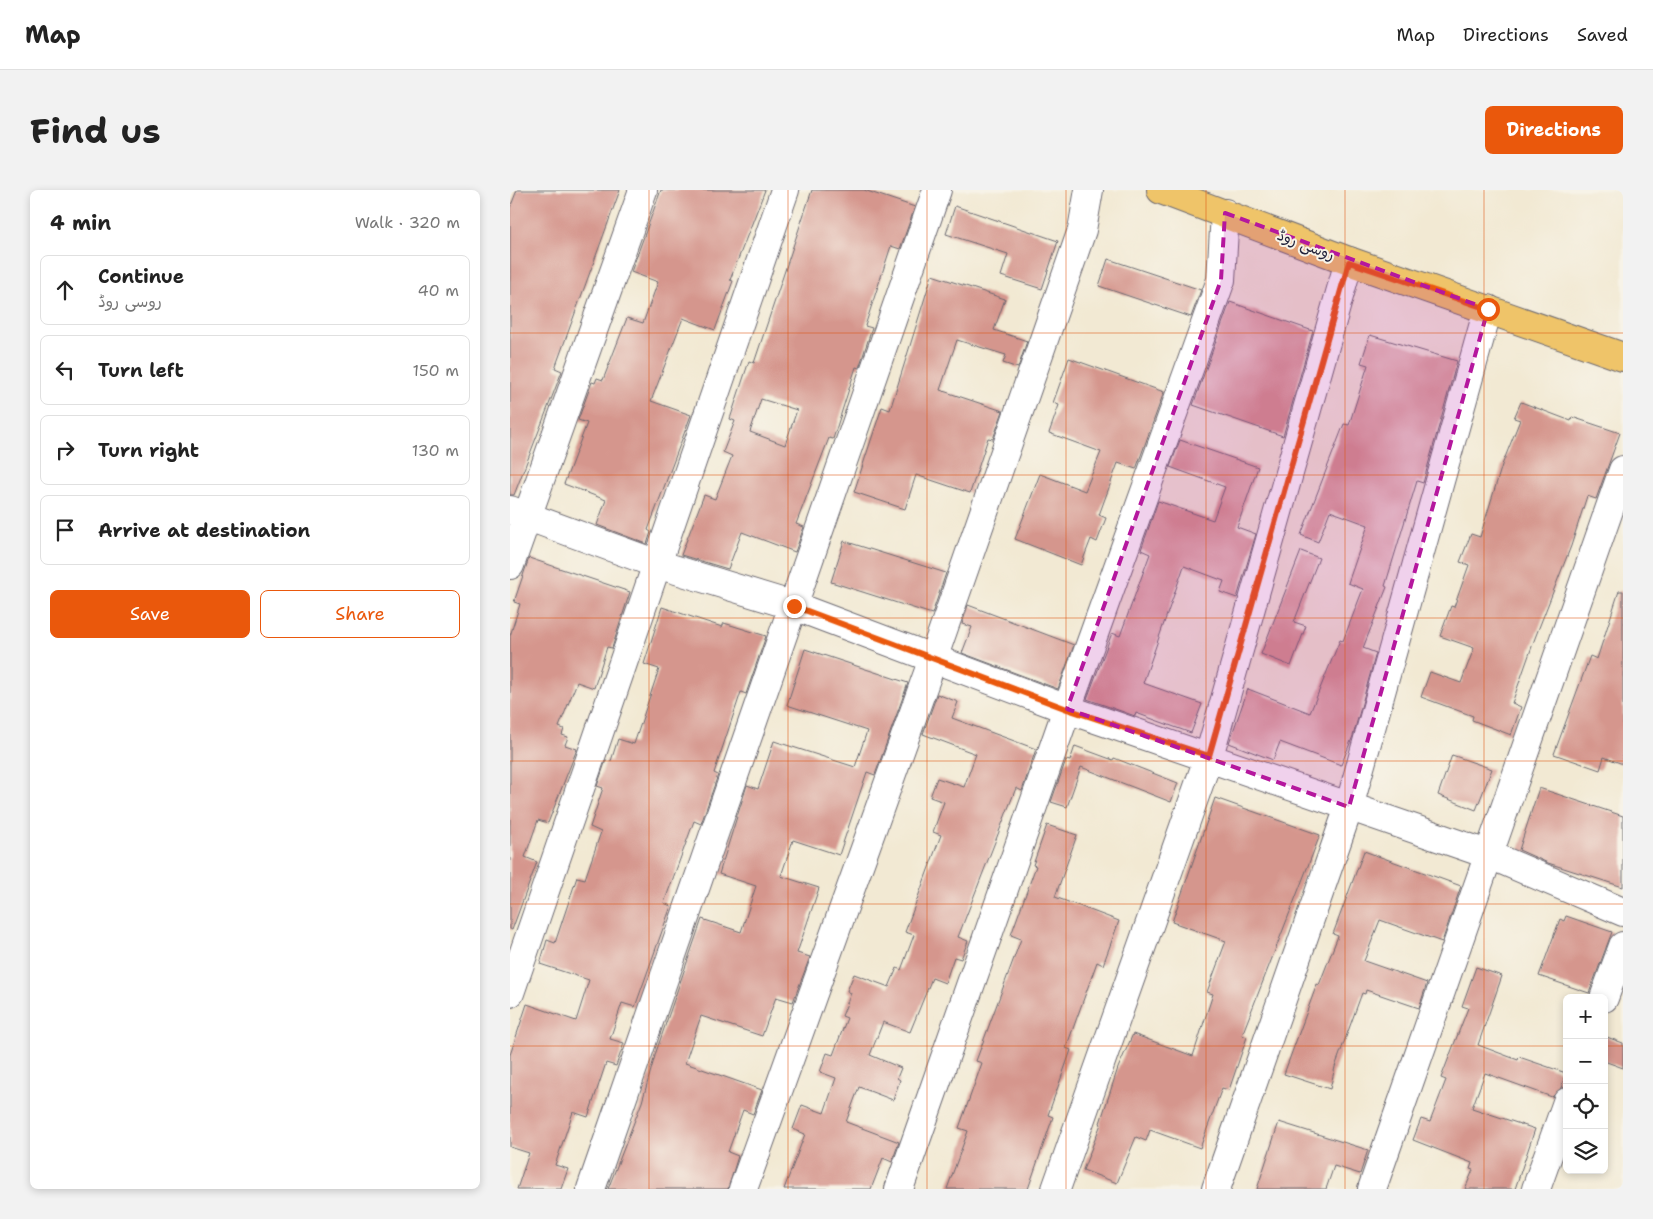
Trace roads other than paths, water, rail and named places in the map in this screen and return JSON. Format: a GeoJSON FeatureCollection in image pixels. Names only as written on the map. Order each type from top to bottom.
{"type":"FeatureCollection","features":[{"type":"Feature","properties":{"kind":"main road","name":"روسی روڈ"},"geometry":{"type":"LineString","coordinates":[[1161,190],[1189,195],[1225,214],[1349,262],[1623,357]]}},
{"type":"Feature","properties":{"kind":"street"},"geometry":{"type":"LineString","coordinates":[[510,565],[519,513],[644,190]]}},
{"type":"Feature","properties":{"kind":"street"},"geometry":{"type":"LineString","coordinates":[[510,993],[785,190]]}},
{"type":"Feature","properties":{"kind":"street"},"geometry":{"type":"LineString","coordinates":[[591,1189],[937,190]]}},
{"type":"Feature","properties":{"kind":"street"},"geometry":{"type":"LineString","coordinates":[[743,1189],[933,659],[1082,230],[1089,190]]}},
{"type":"Feature","properties":{"kind":"street"},"geometry":{"type":"LineString","coordinates":[[899,1189],[1067,709],[1221,280],[1225,214]]}},
{"type":"Feature","properties":{"kind":"street"},"geometry":{"type":"LineString","coordinates":[[1056,1189],[1209,756],[1349,262]]}},
{"type":"Feature","properties":{"kind":"street"},"geometry":{"type":"LineString","coordinates":[[1216,1189],[1349,807],[1488,309]]}},
{"type":"Feature","properties":{"kind":"street"},"geometry":{"type":"LineString","coordinates":[[1372,1189],[1623,470]]}},
{"type":"Feature","properties":{"kind":"street"},"geometry":{"type":"LineString","coordinates":[[519,513],[657,564],[794,606],[1067,709],[1209,756],[1349,807],[1490,855],[1623,912]]}},
{"type":"Feature","properties":{"kind":"street"},"geometry":{"type":"LineString","coordinates":[[1605,994],[1623,946]]}},
{"type":"Feature","properties":{"kind":"street"},"geometry":{"type":"LineString","coordinates":[[1536,1189],[1563,1113]]}}]}
